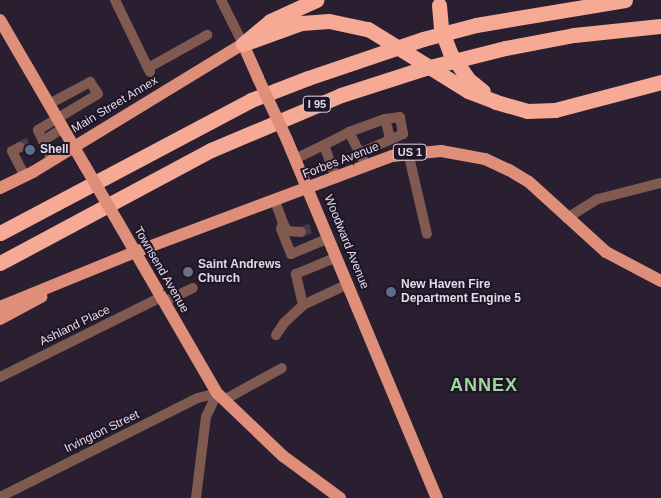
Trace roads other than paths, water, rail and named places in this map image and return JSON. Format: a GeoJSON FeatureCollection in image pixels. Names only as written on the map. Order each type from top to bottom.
{"type":"FeatureCollection","features":[{"type":"Feature","properties":{"kind":"highway"},"geometry":{"type":"LineString","coordinates":[[243,44],[270,21],[316,0]]}},
{"type":"Feature","properties":{"kind":"highway","name":"I 95"},"geometry":{"type":"LineString","coordinates":[[0,233],[252,100],[308,78],[468,27],[624,0]]}},
{"type":"Feature","properties":{"kind":"highway"},"geometry":{"type":"LineString","coordinates":[[439,2],[441,29],[450,53],[468,79],[496,102]]}},
{"type":"Feature","properties":{"kind":"highway"},"geometry":{"type":"LineString","coordinates":[[243,44],[301,23],[329,21],[368,29],[468,91],[527,111],[555,110],[661,82]]}},
{"type":"Feature","properties":{"kind":"highway","name":"I 95"},"geometry":{"type":"LineString","coordinates":[[0,263],[211,150],[341,95],[422,69],[504,48],[574,35],[661,26]]}},
{"type":"Feature","properties":{"kind":"main road","name":"Townsend Avenue"},"geometry":{"type":"LineString","coordinates":[[0,20],[162,300],[220,396],[283,456],[340,498]]}},
{"type":"Feature","properties":{"kind":"main road","name":"Woodward Avenue"},"geometry":{"type":"LineString","coordinates":[[243,44],[309,188],[316,224],[329,238],[436,498]]}},
{"type":"Feature","properties":{"kind":"main road","name":"Main Street Annex"},"geometry":{"type":"LineString","coordinates":[[0,188],[52,160],[243,44]]}},
{"type":"Feature","properties":{"kind":"main road","name":"Forbes Avenue"},"geometry":{"type":"LineString","coordinates":[[0,307],[135,252],[366,166],[408,152],[441,150],[485,159],[529,182],[606,252],[661,281]]}},
{"type":"Feature","properties":{"kind":"main road","name":"Forbes Avenue"},"geometry":{"type":"LineString","coordinates":[[0,319],[66,281]]}},
{"type":"Feature","properties":{"kind":"main road","name":"US 1"},"geometry":{"type":"LineString","coordinates":[[0,301],[13,302]]}},
{"type":"Feature","properties":{"kind":"street"},"geometry":{"type":"LineString","coordinates":[[115,0],[149,70],[207,36]]}},
{"type":"Feature","properties":{"kind":"street","name":"Woodward Avenue"},"geometry":{"type":"LineString","coordinates":[[222,0],[243,44]]}},
{"type":"Feature","properties":{"kind":"street"},"geometry":{"type":"LineString","coordinates":[[49,104],[90,82],[98,94],[60,123],[38,130],[38,138],[52,160]]}},
{"type":"Feature","properties":{"kind":"street"},"geometry":{"type":"LineString","coordinates":[[295,159],[349,132],[400,117],[403,134],[390,138],[360,154]]}},
{"type":"Feature","properties":{"kind":"street"},"geometry":{"type":"LineString","coordinates":[[385,120],[390,138]]}},
{"type":"Feature","properties":{"kind":"street"},"geometry":{"type":"LineString","coordinates":[[349,132],[366,166]]}},
{"type":"Feature","properties":{"kind":"street"},"geometry":{"type":"LineString","coordinates":[[324,145],[336,178]]}},
{"type":"Feature","properties":{"kind":"street"},"geometry":{"type":"LineString","coordinates":[[20,147],[12,151],[25,176]]}},
{"type":"Feature","properties":{"kind":"street"},"geometry":{"type":"LineString","coordinates":[[408,152],[427,234]]}},
{"type":"Feature","properties":{"kind":"street"},"geometry":{"type":"LineString","coordinates":[[567,218],[598,199],[661,184]]}},
{"type":"Feature","properties":{"kind":"street"},"geometry":{"type":"LineString","coordinates":[[275,201],[283,222],[297,231]]}},
{"type":"Feature","properties":{"kind":"street"},"geometry":{"type":"LineString","coordinates":[[283,222],[281,229],[291,254],[329,238]]}},
{"type":"Feature","properties":{"kind":"street"},"geometry":{"type":"LineString","coordinates":[[303,304],[296,274],[337,257]]}},
{"type":"Feature","properties":{"kind":"street"},"geometry":{"type":"LineString","coordinates":[[276,335],[284,323],[303,304],[348,284]]}},
{"type":"Feature","properties":{"kind":"street","name":"Ashland Place"},"geometry":{"type":"LineString","coordinates":[[0,377],[162,300],[193,288]]}},
{"type":"Feature","properties":{"kind":"street","name":"Irvington Street"},"geometry":{"type":"LineString","coordinates":[[0,497],[198,398],[220,396],[282,368]]}},
{"type":"Feature","properties":{"kind":"street"},"geometry":{"type":"LineString","coordinates":[[196,498],[204,425],[220,396]]}},
{"type":"Feature","properties":{"kind":"tunnel"},"geometry":{"type":"LineString","coordinates":[[20,147],[32,140]]}},
{"type":"Feature","properties":{"kind":"tunnel"},"geometry":{"type":"LineString","coordinates":[[301,232],[312,228]]}},
{"type":"Feature","properties":{"kind":"place","name":"Shell"},"geometry":{"type":"Point","coordinates":[30,150]}},
{"type":"Feature","properties":{"kind":"place","name":"Saint Andrews Church"},"geometry":{"type":"Point","coordinates":[188,272]}},
{"type":"Feature","properties":{"kind":"place","name":"New Haven Fire Department Engine 5"},"geometry":{"type":"Point","coordinates":[391,292]}},
{"type":"Feature","properties":{"kind":"district","name":"ANNEX"},"geometry":{"type":"Point","coordinates":[484,385]}}]}
